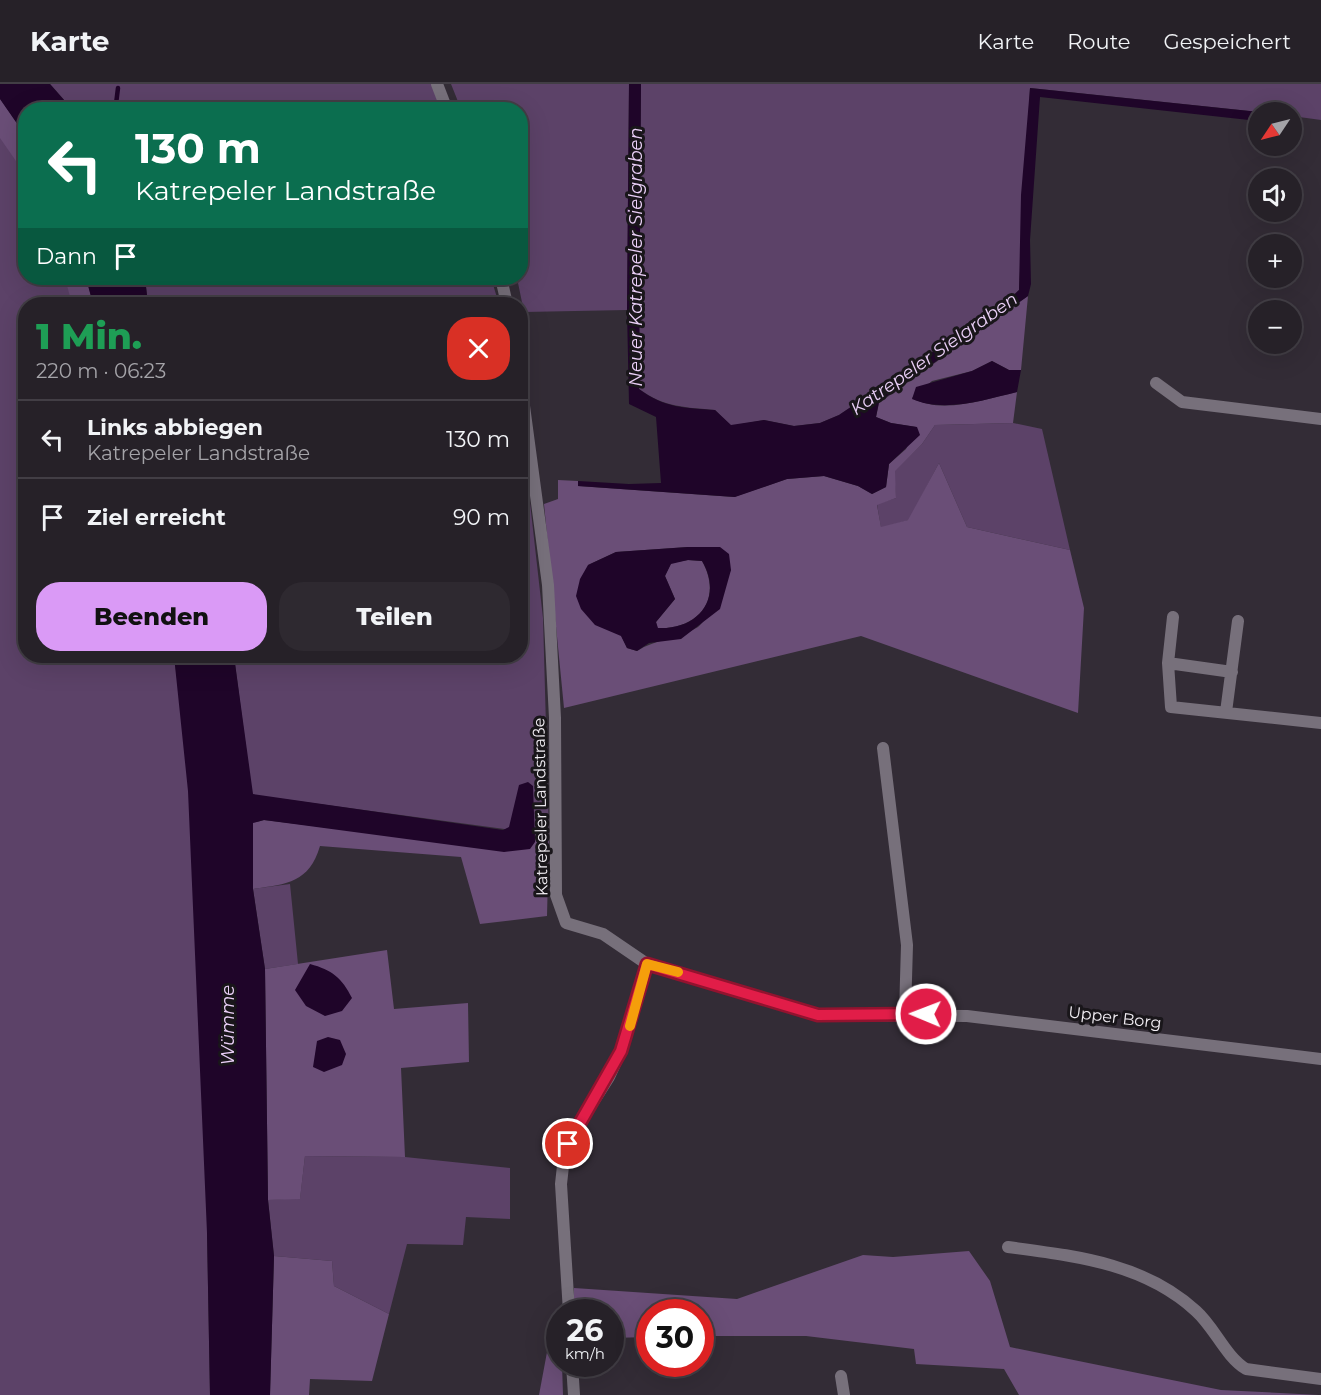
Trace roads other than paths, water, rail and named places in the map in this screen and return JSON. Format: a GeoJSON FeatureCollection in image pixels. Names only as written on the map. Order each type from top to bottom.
{"type":"FeatureCollection","features":[{"type":"Feature","properties":{"kind":"street"},"geometry":{"type":"LineString","coordinates":[[437,84],[444,102]]}},
{"type":"Feature","properties":{"kind":"street"},"geometry":{"type":"LineString","coordinates":[[1156,383],[1182,402],[1321,419]]}},
{"type":"Feature","properties":{"kind":"street","name":"Katrepeler Landstraße"},"geometry":{"type":"LineString","coordinates":[[528,435],[548,585],[555,718],[556,895],[566,923],[603,934],[647,964]]}},
{"type":"Feature","properties":{"kind":"street"},"geometry":{"type":"LineString","coordinates":[[1173,617],[1168,663],[1172,706],[1321,723]]}},
{"type":"Feature","properties":{"kind":"street"},"geometry":{"type":"LineString","coordinates":[[1226,712],[1238,621]]}},
{"type":"Feature","properties":{"kind":"street"},"geometry":{"type":"LineString","coordinates":[[1168,663],[1232,672]]}},
{"type":"Feature","properties":{"kind":"street"},"geometry":{"type":"LineString","coordinates":[[883,748],[907,945],[905,1013]]}},
{"type":"Feature","properties":{"kind":"street"},"geometry":{"type":"LineString","coordinates":[[568,1299],[561,1184],[564,1157],[574,1132],[609,1077],[621,1051],[647,964]]}},
{"type":"Feature","properties":{"kind":"street","name":"Upper Borg"},"geometry":{"type":"LineString","coordinates":[[647,964],[818,1015],[905,1013],[967,1016],[1321,1059]]}},
{"type":"Feature","properties":{"kind":"street"},"geometry":{"type":"LineString","coordinates":[[1008,1247],[1089,1258],[1122,1268],[1180,1297],[1216,1331],[1237,1364],[1246,1369],[1321,1378]]}},
{"type":"Feature","properties":{"kind":"street"},"geometry":{"type":"LineString","coordinates":[[841,1376],[844,1395]]}},
{"type":"Feature","properties":{"kind":"street"},"geometry":{"type":"LineString","coordinates":[[573,1377],[574,1395]]}},
{"type":"Feature","properties":{"kind":"water"},"geometry":{"type":"Polygon","coordinates":[[[0,84],[50,84],[66,102],[18,102],[18,125],[0,99],[0,84]]]}},
{"type":"Feature","properties":{"kind":"water"},"geometry":{"type":"Polygon","coordinates":[[[629,84],[641,84],[639,389],[666,403],[715,410],[731,425],[764,420],[794,426],[820,423],[839,415],[1004,304],[1019,290],[1021,195],[1030,88],[1248,111],[1248,120],[1040,97],[1030,240],[1031,284],[1028,296],[879,402],[876,417],[891,423],[917,427],[920,435],[889,464],[886,487],[872,494],[858,486],[824,476],[787,479],[735,497],[578,486],[578,481],[661,483],[656,417],[629,404],[627,310],[629,84]]]}},
{"type":"Feature","properties":{"kind":"water"},"geometry":{"type":"Polygon","coordinates":[[[88,285],[146,285],[147,297],[91,297],[88,285]]]}},
{"type":"Feature","properties":{"kind":"water"},"geometry":{"type":"Polygon","coordinates":[[[992,361],[1009,370],[1021,370],[1017,392],[951,405],[924,403],[912,399],[916,387],[972,371],[992,361]]]}},
{"type":"Feature","properties":{"kind":"water"},"geometry":{"type":"Polygon","coordinates":[[[720,547],[729,554],[731,570],[720,609],[681,639],[649,643],[637,651],[627,648],[621,636],[595,625],[581,609],[576,596],[580,579],[588,565],[616,552],[720,547]],[[688,560],[671,564],[665,576],[675,599],[656,622],[658,628],[685,624],[703,609],[710,587],[702,561],[688,560]]]}},
{"type":"Feature","properties":{"kind":"water","name":"Wümme"},"geometry":{"type":"Polygon","coordinates":[[[175,663],[235,663],[253,794],[503,830],[509,827],[519,785],[528,782],[533,786],[535,842],[530,849],[504,852],[264,820],[253,823],[253,889],[265,969],[268,1200],[274,1256],[270,1395],[210,1395],[207,1233],[188,791],[175,663]]]}},
{"type":"Feature","properties":{"kind":"water"},"geometry":{"type":"Polygon","coordinates":[[[310,964],[330,972],[344,985],[352,998],[342,1011],[325,1016],[306,1006],[295,990],[310,964]]]}},
{"type":"Feature","properties":{"kind":"water"},"geometry":{"type":"Polygon","coordinates":[[[328,1037],[340,1040],[346,1054],[342,1065],[324,1072],[313,1067],[317,1041],[328,1037]]]}},
{"type":"Feature","properties":{"kind":"waterway"},"geometry":{"type":"LineString","coordinates":[[116,102],[118,88]]}},
{"type":"Feature","properties":{"kind":"water label","name":"Neuer Katrepeler Sielgraben"},"geometry":{"type":"Point","coordinates":[636,257]}},
{"type":"Feature","properties":{"kind":"water label","name":"Katrepeler Sielgraben"},"geometry":{"type":"Point","coordinates":[934,354]}}]}
